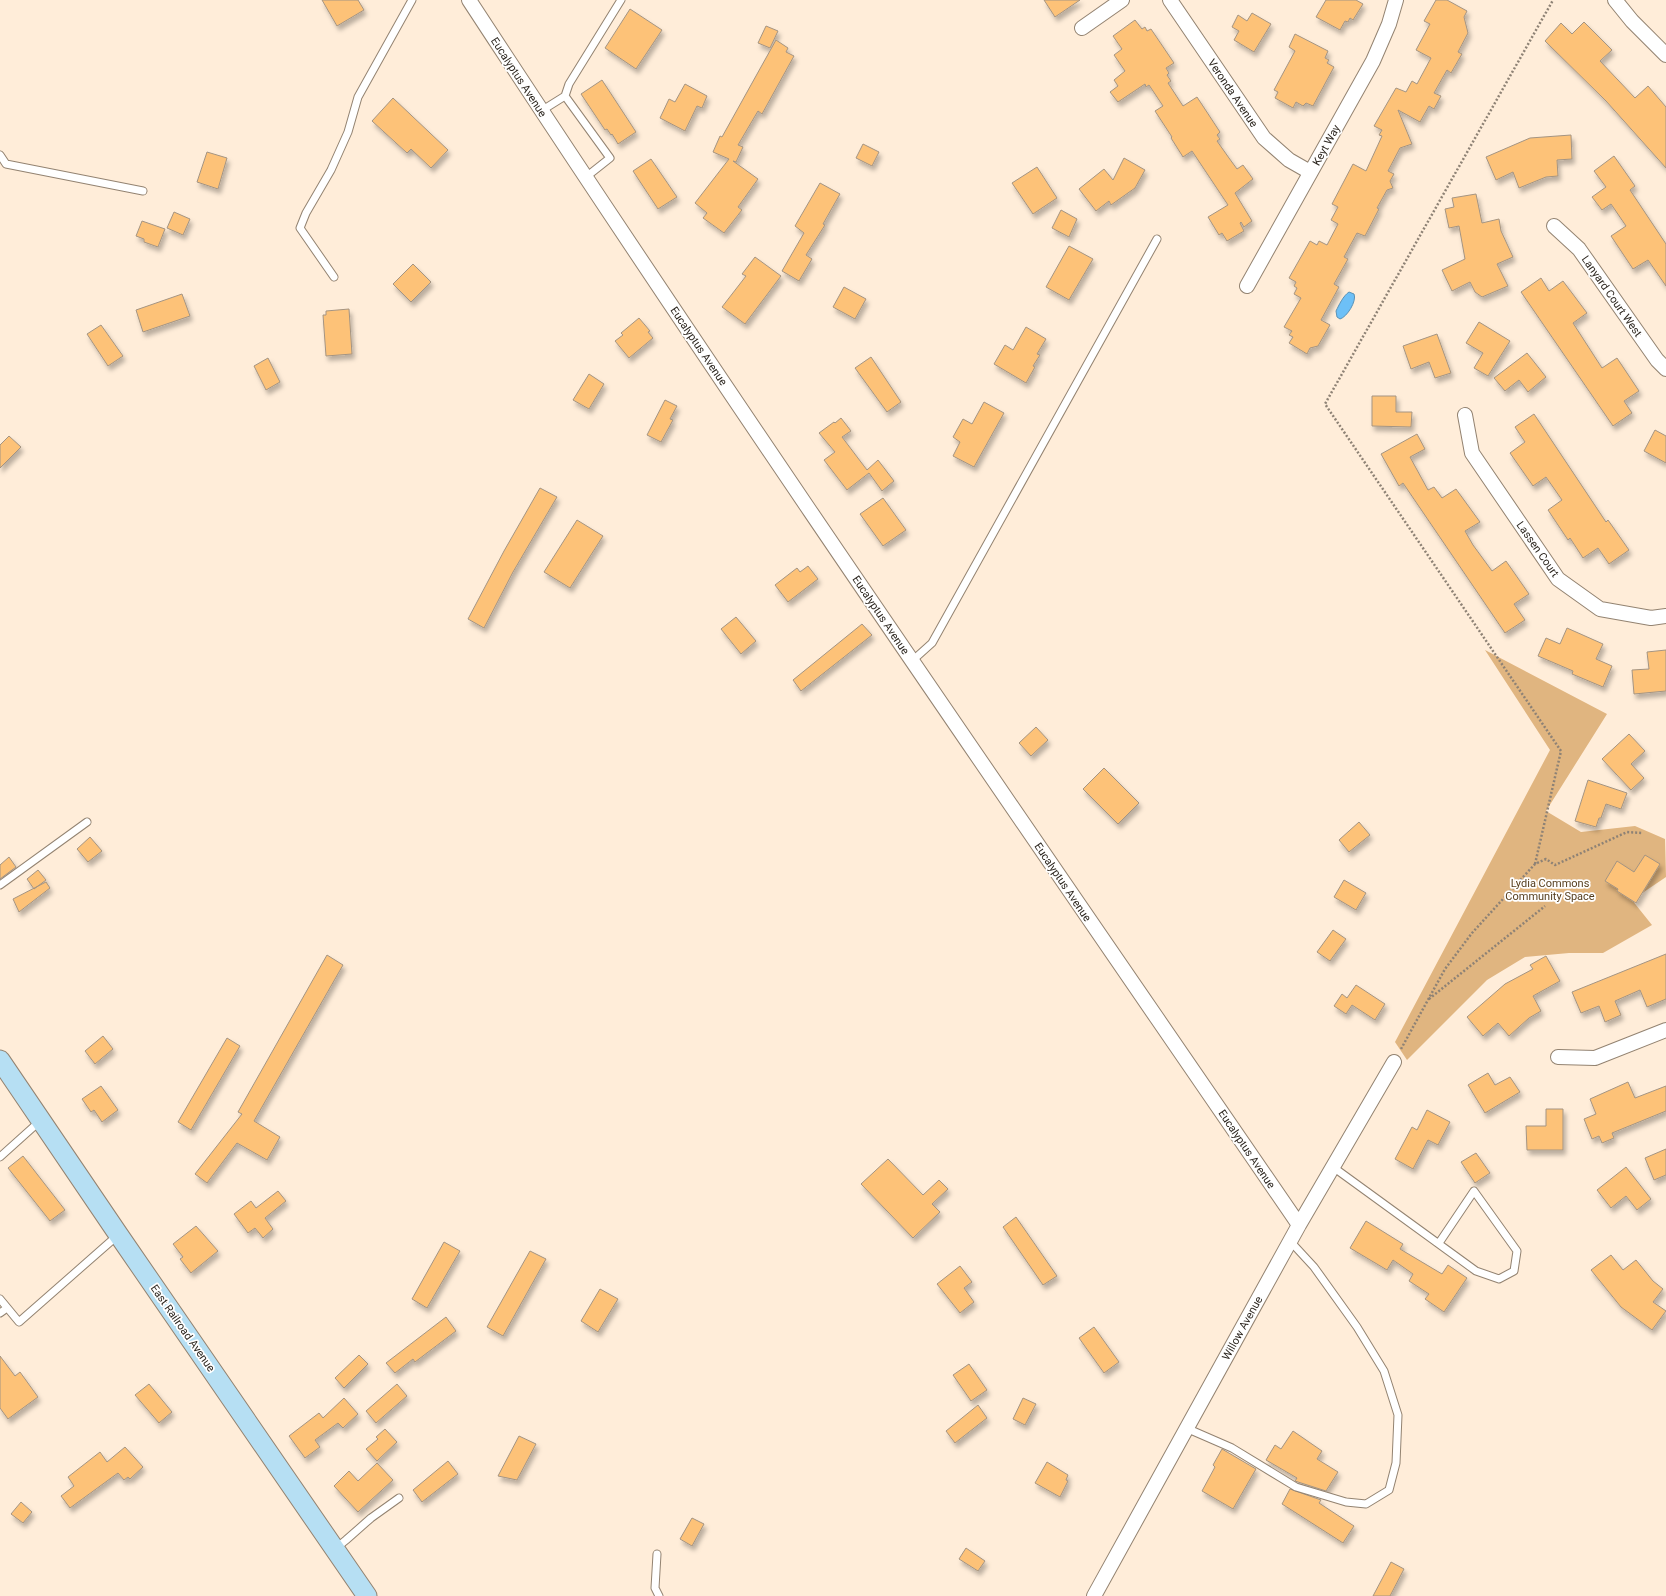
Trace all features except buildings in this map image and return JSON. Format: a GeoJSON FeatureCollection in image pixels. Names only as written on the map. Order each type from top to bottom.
{"type":"FeatureCollection","features":[{"type":"Feature","properties":{"kind":"street","name":"Eucalyptus Avenue"},"geometry":{"type":"LineString","coordinates":[[469,0],[541,111],[912,661],[1299,1225]]}},
{"type":"Feature","properties":{"kind":"street"},"geometry":{"type":"LineString","coordinates":[[1082,28],[1122,0]]}},
{"type":"Feature","properties":{"kind":"street","name":"Veronda Avenue"},"geometry":{"type":"LineString","coordinates":[[1170,0],[1264,138],[1289,160],[1310,172]]}},
{"type":"Feature","properties":{"kind":"street","name":"Keyt Way"},"geometry":{"type":"LineString","coordinates":[[1247,286],[1376,55],[1389,24],[1396,0]]}},
{"type":"Feature","properties":{"kind":"street"},"geometry":{"type":"LineString","coordinates":[[1615,0],[1632,21],[1666,55]]}},
{"type":"Feature","properties":{"kind":"street","name":"Lanyard Court West"},"geometry":{"type":"LineString","coordinates":[[1554,226],[1579,249],[1657,360],[1666,369]]}},
{"type":"Feature","properties":{"kind":"street","name":"Lassen Court"},"geometry":{"type":"LineString","coordinates":[[1465,415],[1472,453],[1558,579],[1600,609],[1651,618],[1666,616]]}},
{"type":"Feature","properties":{"kind":"street"},"geometry":{"type":"LineString","coordinates":[[1558,1057],[1595,1058],[1666,1030]]}},
{"type":"Feature","properties":{"kind":"street","name":"East Railroad Avenue"},"geometry":{"type":"LineString","coordinates":[[0,1060],[367,1596]]}},
{"type":"Feature","properties":{"kind":"street","name":"Willow Avenue"},"geometry":{"type":"LineString","coordinates":[[1094,1596],[1290,1241],[1394,1062]]}},
{"type":"Feature","properties":{"kind":"lane"},"geometry":{"type":"LineString","coordinates":[[334,277],[300,228],[306,213],[331,170],[348,132],[358,97],[412,0]]}},
{"type":"Feature","properties":{"kind":"lane"},"geometry":{"type":"LineString","coordinates":[[541,111],[565,96],[569,84],[621,0]]}},
{"type":"Feature","properties":{"kind":"lane"},"geometry":{"type":"LineString","coordinates":[[565,96],[610,158],[586,177]]}},
{"type":"Feature","properties":{"kind":"lane"},"geometry":{"type":"LineString","coordinates":[[0,155],[6,164],[143,191]]}},
{"type":"Feature","properties":{"kind":"lane"},"geometry":{"type":"LineString","coordinates":[[912,661],[932,643],[1157,239]]}},
{"type":"Feature","properties":{"kind":"lane"},"geometry":{"type":"LineString","coordinates":[[0,885],[87,822]]}},
{"type":"Feature","properties":{"kind":"lane"},"geometry":{"type":"LineString","coordinates":[[0,1157],[40,1120]]}},
{"type":"Feature","properties":{"kind":"lane"},"geometry":{"type":"LineString","coordinates":[[1333,1167],[1476,1270],[1499,1279],[1514,1271],[1517,1251],[1474,1191],[1439,1243]]}},
{"type":"Feature","properties":{"kind":"lane"},"geometry":{"type":"LineString","coordinates":[[0,1299],[18,1322],[118,1234]]}},
{"type":"Feature","properties":{"kind":"lane"},"geometry":{"type":"LineString","coordinates":[[1186,1428],[1232,1448],[1296,1487],[1346,1502],[1366,1504],[1388,1490],[1396,1463],[1398,1415],[1384,1371],[1357,1327],[1314,1267],[1290,1241]]}},
{"type":"Feature","properties":{"kind":"lane"},"geometry":{"type":"LineString","coordinates":[[0,1313],[7,1308]]}},
{"type":"Feature","properties":{"kind":"lane"},"geometry":{"type":"LineString","coordinates":[[335,1549],[370,1518],[399,1498]]}},
{"type":"Feature","properties":{"kind":"lane"},"geometry":{"type":"LineString","coordinates":[[657,1554],[655,1588],[658,1596]]}},
{"type":"Feature","properties":{"kind":"path"},"geometry":{"type":"LineString","coordinates":[[1394,1062],[1445,969],[1472,934],[1535,864],[1546,859],[1556,865],[1627,832],[1643,832]]}},
{"type":"Feature","properties":{"kind":"path"},"geometry":{"type":"LineString","coordinates":[[1428,1000],[1544,906]]}},
{"type":"Feature","properties":{"kind":"green space","name":"Lydia Commons Community Space"},"geometry":{"type":"Polygon","coordinates":[[[1485,650],[1607,714],[1546,811],[1581,832],[1635,826],[1665,839],[1666,877],[1632,900],[1652,925],[1603,953],[1569,953],[1525,957],[1487,980],[1407,1060],[1395,1042],[1550,750],[1485,650]]]}},
{"type":"Feature","properties":{"kind":"water"},"geometry":{"type":"Polygon","coordinates":[[[1349,292],[1354,294],[1355,297],[1353,304],[1346,315],[1340,319],[1337,317],[1336,311],[1343,298],[1349,292]]]}}]}
